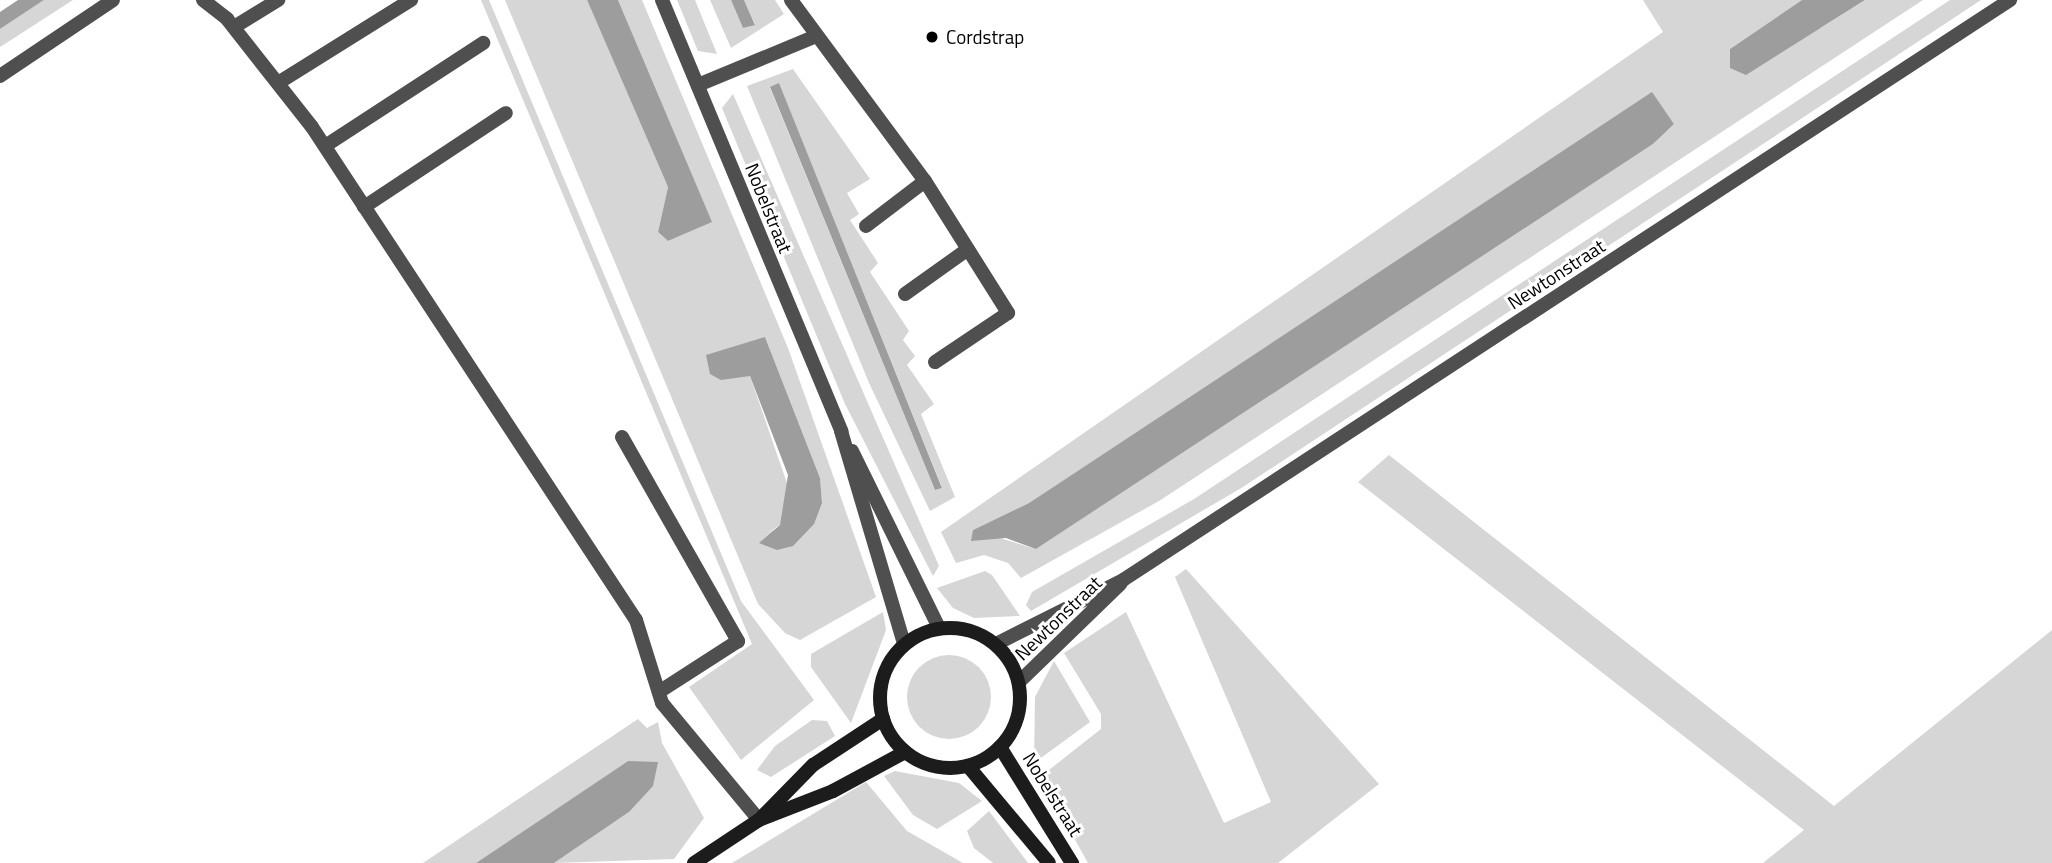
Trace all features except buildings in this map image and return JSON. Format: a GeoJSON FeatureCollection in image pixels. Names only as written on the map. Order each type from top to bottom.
{"type":"FeatureCollection","features":[{"type":"Feature","properties":{"kind":"street"},"geometry":{"type":"LineString","coordinates":[[0,76],[113,0]]}},
{"type":"Feature","properties":{"kind":"street"},"geometry":{"type":"LineString","coordinates":[[204,0],[234,27],[325,146],[636,620],[661,697],[759,820]]}},
{"type":"Feature","properties":{"kind":"street"},"geometry":{"type":"LineString","coordinates":[[234,27],[278,0]]}},
{"type":"Feature","properties":{"kind":"street"},"geometry":{"type":"LineString","coordinates":[[278,83],[411,0]]}},
{"type":"Feature","properties":{"kind":"street","name":"Nobelstraat"},"geometry":{"type":"LineString","coordinates":[[663,0],[841,431],[904,644]]}},
{"type":"Feature","properties":{"kind":"street"},"geometry":{"type":"LineString","coordinates":[[791,0],[814,37],[925,181],[1008,313],[934,362]]}},
{"type":"Feature","properties":{"kind":"street","name":"Newtonstraat"},"geometry":{"type":"LineString","coordinates":[[996,644],[1123,580],[2010,0]]}},
{"type":"Feature","properties":{"kind":"street"},"geometry":{"type":"LineString","coordinates":[[698,85],[814,37]]}},
{"type":"Feature","properties":{"kind":"street"},"geometry":{"type":"LineString","coordinates":[[325,146],[483,43]]}},
{"type":"Feature","properties":{"kind":"street"},"geometry":{"type":"LineString","coordinates":[[365,207],[506,113]]}},
{"type":"Feature","properties":{"kind":"street"},"geometry":{"type":"LineString","coordinates":[[866,226],[925,181]]}},
{"type":"Feature","properties":{"kind":"street"},"geometry":{"type":"LineString","coordinates":[[905,294],[968,249]]}},
{"type":"Feature","properties":{"kind":"street","name":"Nobelstraat"},"geometry":{"type":"LineString","coordinates":[[841,431],[883,506],[939,628]]}},
{"type":"Feature","properties":{"kind":"street"},"geometry":{"type":"LineString","coordinates":[[622,437],[738,641],[661,697]]}},
{"type":"Feature","properties":{"kind":"street","name":"Newtonstraat"},"geometry":{"type":"LineString","coordinates":[[1019,682],[1123,580]]}},
{"type":"Feature","properties":{"kind":"street"},"geometry":{"type":"LineString","coordinates":[[939,628],[969,630],[996,644],[1019,682],[1018,717],[1000,747],[968,765],[935,766],[905,752],[883,719],[884,673],[904,644],[939,628]]}},
{"type":"Feature","properties":{"kind":"street"},"geometry":{"type":"LineString","coordinates":[[694,863],[759,820],[813,765],[883,719]]}},
{"type":"Feature","properties":{"kind":"street","name":"Nobelstraat"},"geometry":{"type":"LineString","coordinates":[[1000,747],[1072,863]]}},
{"type":"Feature","properties":{"kind":"street"},"geometry":{"type":"LineString","coordinates":[[759,820],[833,791],[905,752]]}},
{"type":"Feature","properties":{"kind":"street"},"geometry":{"type":"LineString","coordinates":[[968,765],[1049,863]]}},
{"type":"Feature","properties":{"kind":"shaded area"},"geometry":{"type":"Polygon","coordinates":[[[18,0],[44,0],[0,29],[0,12],[18,0]]]}},
{"type":"Feature","properties":{"kind":"shaded area"},"geometry":{"type":"Polygon","coordinates":[[[44,0],[73,0],[0,47],[0,29],[44,0]]]}},
{"type":"Feature","properties":{"kind":"shaded area"},"geometry":{"type":"Polygon","coordinates":[[[481,0],[489,0],[741,601],[814,700],[741,760],[689,687],[752,644],[481,0]]]}},
{"type":"Feature","properties":{"kind":"shaded area"},"geometry":{"type":"Polygon","coordinates":[[[505,0],[587,0],[668,187],[658,232],[668,241],[711,222],[618,0],[642,0],[788,348],[876,597],[800,640],[785,633],[758,604],[505,0]],[[765,337],[750,376],[790,492],[780,525],[766,534],[822,503],[820,478],[765,337]]]}},
{"type":"Feature","properties":{"kind":"shaded area"},"geometry":{"type":"Polygon","coordinates":[[[587,0],[618,0],[712,222],[668,241],[658,232],[668,187],[587,0]]]}},
{"type":"Feature","properties":{"kind":"shaded area"},"geometry":{"type":"Polygon","coordinates":[[[677,0],[695,0],[717,54],[698,51],[677,0]]]}},
{"type":"Feature","properties":{"kind":"shaded area"},"geometry":{"type":"Polygon","coordinates":[[[710,0],[731,0],[743,28],[755,24],[744,0],[775,0],[784,14],[731,48],[710,0]]]}},
{"type":"Feature","properties":{"kind":"shaded area"},"geometry":{"type":"Polygon","coordinates":[[[731,0],[744,0],[755,25],[743,28],[731,0]]]}},
{"type":"Feature","properties":{"kind":"shaded area"},"geometry":{"type":"Polygon","coordinates":[[[1643,0],[1802,0],[1730,49],[1821,28],[1865,0],[1923,0],[1159,501],[1021,578],[1008,563],[984,555],[956,563],[941,532],[1663,32],[1643,0]],[[1652,93],[1029,503],[973,530],[1036,549],[1653,144],[1674,124],[1652,93]]]}},
{"type":"Feature","properties":{"kind":"shaded area"},"geometry":{"type":"Polygon","coordinates":[[[1802,0],[1865,0],[1746,75],[1730,68],[1730,49],[1802,0]]]}},
{"type":"Feature","properties":{"kind":"shaded area"},"geometry":{"type":"Polygon","coordinates":[[[1950,0],[1981,0],[1243,487],[1031,611],[1026,605],[1032,592],[1194,499],[1950,0]]]}},
{"type":"Feature","properties":{"kind":"shaded area"},"geometry":{"type":"Polygon","coordinates":[[[793,69],[870,179],[847,193],[859,214],[850,220],[878,263],[870,272],[909,331],[903,340],[915,356],[907,365],[934,404],[921,414],[955,497],[930,511],[869,383],[747,86],[793,69]],[[779,84],[770,88],[935,490],[942,488],[779,84]]]}},
{"type":"Feature","properties":{"kind":"shaded area"},"geometry":{"type":"Polygon","coordinates":[[[779,83],[942,488],[935,490],[770,87],[779,83]]]}},
{"type":"Feature","properties":{"kind":"shaded area"},"geometry":{"type":"Polygon","coordinates":[[[1652,92],[1674,124],[1653,144],[1036,549],[1006,538],[971,541],[973,530],[1029,503],[1652,92]]]}},
{"type":"Feature","properties":{"kind":"shaded area"},"geometry":{"type":"Polygon","coordinates":[[[733,94],[939,566],[933,576],[845,404],[722,108],[733,94]]]}},
{"type":"Feature","properties":{"kind":"shaded area"},"geometry":{"type":"Polygon","coordinates":[[[765,337],[820,478],[822,503],[814,524],[793,546],[777,550],[759,543],[780,525],[788,475],[750,376],[721,380],[710,374],[706,355],[765,337]]]}},
{"type":"Feature","properties":{"kind":"shaded area"},"geometry":{"type":"Polygon","coordinates":[[[1389,455],[1834,806],[2052,630],[2052,863],[1763,863],[1804,830],[1358,482],[1389,455]]]}},
{"type":"Feature","properties":{"kind":"shaded area"},"geometry":{"type":"Polygon","coordinates":[[[1186,569],[1379,784],[1278,863],[1088,863],[1040,777],[1101,729],[1101,714],[1064,653],[1126,612],[1224,823],[1271,802],[1175,577],[1186,569]]]}},
{"type":"Feature","properties":{"kind":"shaded area"},"geometry":{"type":"Polygon","coordinates":[[[985,571],[992,575],[1020,616],[974,618],[953,608],[937,588],[985,571]]]}},
{"type":"Feature","properties":{"kind":"shaded area"},"geometry":{"type":"Polygon","coordinates":[[[883,612],[886,630],[851,723],[811,667],[811,654],[883,612]]]}},
{"type":"Feature","properties":{"kind":"shaded area"},"geometry":{"type":"Polygon","coordinates":[[[949,655],[965,658],[979,667],[988,681],[991,697],[988,713],[979,727],[965,736],[949,739],[933,736],[919,727],[910,713],[907,697],[910,681],[919,667],[933,658],[949,655]]]}},
{"type":"Feature","properties":{"kind":"shaded area"},"geometry":{"type":"Polygon","coordinates":[[[1054,661],[1090,722],[1034,763],[1035,697],[1054,661]]]}},
{"type":"Feature","properties":{"kind":"shaded area"},"geometry":{"type":"Polygon","coordinates":[[[638,719],[647,728],[658,722],[662,743],[704,818],[674,859],[554,863],[629,812],[628,761],[476,863],[423,863],[638,719]]]}},
{"type":"Feature","properties":{"kind":"shaded area"},"geometry":{"type":"Polygon","coordinates":[[[812,720],[827,721],[835,736],[771,777],[757,770],[775,746],[812,720]]]}},
{"type":"Feature","properties":{"kind":"shaded area"},"geometry":{"type":"Polygon","coordinates":[[[628,761],[658,762],[653,786],[629,812],[554,863],[476,863],[628,761]]]}},
{"type":"Feature","properties":{"kind":"shaded area"},"geometry":{"type":"Polygon","coordinates":[[[895,771],[959,783],[982,801],[937,829],[913,815],[884,776],[895,771]]]}},
{"type":"Feature","properties":{"kind":"shaded area"},"geometry":{"type":"Polygon","coordinates":[[[866,782],[907,831],[963,863],[732,863],[866,782]]]}},
{"type":"Feature","properties":{"kind":"shaded area"},"geometry":{"type":"Polygon","coordinates":[[[989,811],[1028,863],[993,863],[974,848],[967,831],[989,811]]]}},
{"type":"Feature","properties":{"kind":"place","name":"Cordstrap"},"geometry":{"type":"Point","coordinates":[932,37]}}]}
